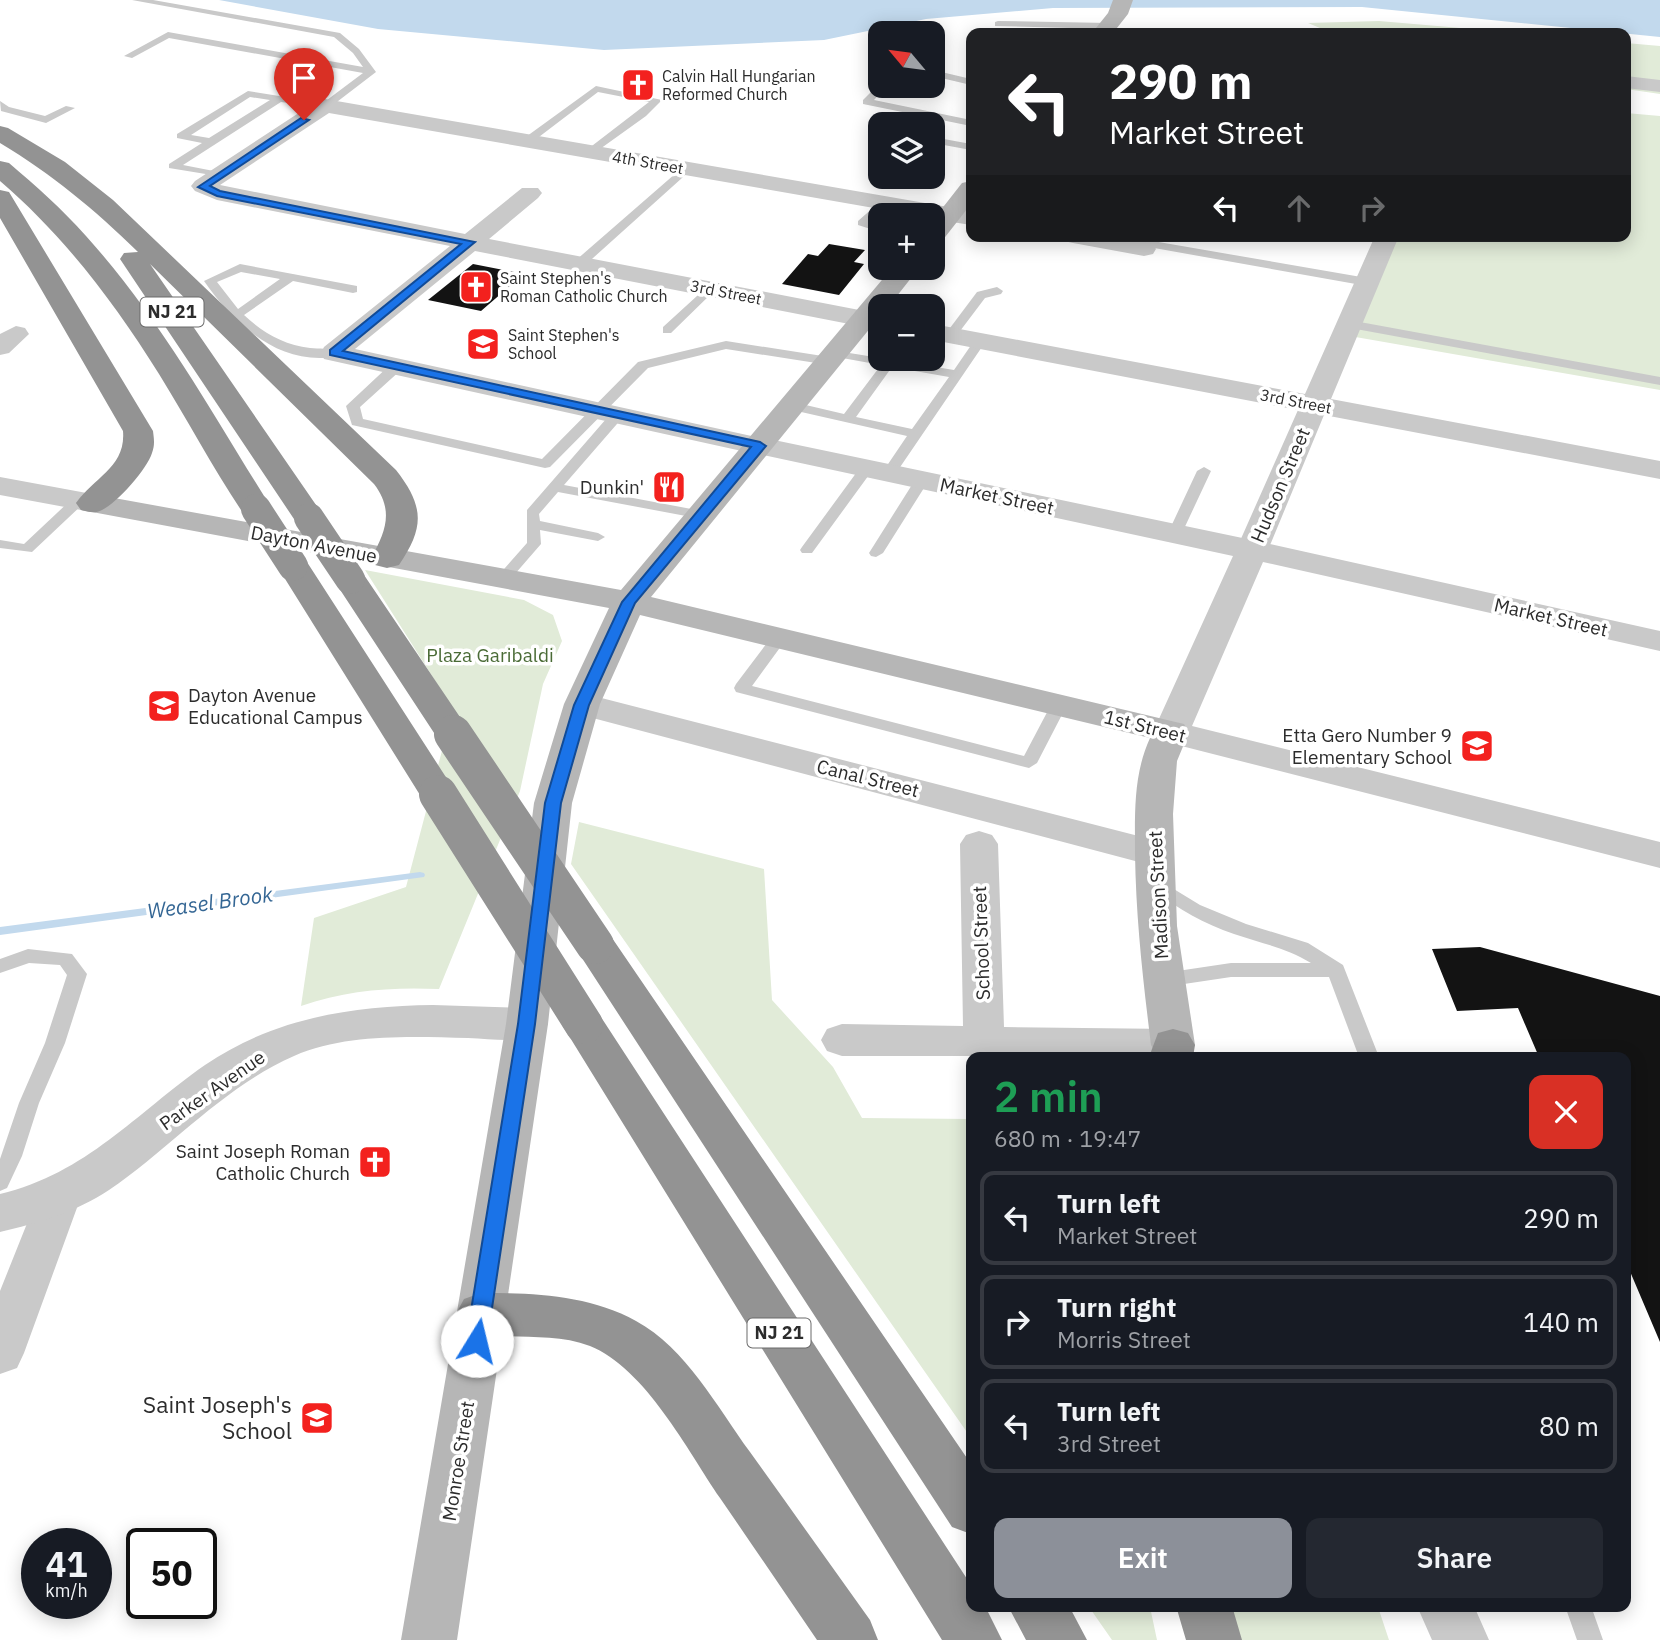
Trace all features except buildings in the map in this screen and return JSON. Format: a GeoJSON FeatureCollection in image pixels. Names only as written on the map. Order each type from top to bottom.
{"type":"FeatureCollection","features":[{"type":"Feature","properties":{"kind":"highway","name":"NJ 21"},"geometry":{"type":"LineString","coordinates":[[0,135],[71,193],[138,266],[966,1502]]}},
{"type":"Feature","properties":{"kind":"highway"},"geometry":{"type":"LineString","coordinates":[[0,135],[56,167],[104,205],[385,477],[396,490],[403,506],[404,522],[387,558]]}},
{"type":"Feature","properties":{"kind":"highway","name":"NJ 21"},"geometry":{"type":"LineString","coordinates":[[0,167],[57,218],[104,274],[293,566],[974,1640]]}},
{"type":"Feature","properties":{"kind":"highway"},"geometry":{"type":"LineString","coordinates":[[0,197],[138,431],[141,443],[138,455],[85,501]]}},
{"type":"Feature","properties":{"kind":"highway"},"geometry":{"type":"LineString","coordinates":[[481,1314],[533,1314],[569,1320],[601,1328],[633,1345],[657,1368],[684,1402],[850,1640]]}},
{"type":"Feature","properties":{"kind":"highway"},"geometry":{"type":"LineString","coordinates":[[1040,1612],[1059,1640]]}},
{"type":"Feature","properties":{"kind":"highway"},"geometry":{"type":"LineString","coordinates":[[1206,1612],[1214,1640]]}},
{"type":"Feature","properties":{"kind":"main road"},"geometry":{"type":"LineString","coordinates":[[945,227],[961,216]]}},
{"type":"Feature","properties":{"kind":"main road","name":"Monroe Street"},"geometry":{"type":"LineString","coordinates":[[429,1640],[527,1024],[553,803],[582,705],[629,602],[833,357],[868,325]]}},
{"type":"Feature","properties":{"kind":"main road","name":"Dayton Avenue"},"geometry":{"type":"LineString","coordinates":[[85,501],[629,602]]}},
{"type":"Feature","properties":{"kind":"main road","name":"1st Street"},"geometry":{"type":"LineString","coordinates":[[629,602],[1171,732]]}},
{"type":"Feature","properties":{"kind":"main road","name":"Madison Street"},"geometry":{"type":"LineString","coordinates":[[1171,732],[1158,761],[1153,814],[1157,926],[1175,1052]]}},
{"type":"Feature","properties":{"kind":"street"},"geometry":{"type":"LineString","coordinates":[[1631,83],[1660,86]]}},
{"type":"Feature","properties":{"kind":"street","name":"4th Street"},"geometry":{"type":"LineString","coordinates":[[325,106],[882,203]]}},
{"type":"Feature","properties":{"kind":"street"},"geometry":{"type":"LineString","coordinates":[[211,181],[325,106]]}},
{"type":"Feature","properties":{"kind":"street","name":"3rd Street"},"geometry":{"type":"LineString","coordinates":[[211,181],[217,193],[868,320]]}},
{"type":"Feature","properties":{"kind":"street"},"geometry":{"type":"LineString","coordinates":[[334,353],[530,193]]}},
{"type":"Feature","properties":{"kind":"street","name":"Hudson Street"},"geometry":{"type":"LineString","coordinates":[[1171,732],[1384,242]]}},
{"type":"Feature","properties":{"kind":"street","name":"3rd Street"},"geometry":{"type":"LineString","coordinates":[[945,335],[1660,470]]}},
{"type":"Feature","properties":{"kind":"street","name":"Market Street"},"geometry":{"type":"LineString","coordinates":[[334,353],[1175,533],[1660,641]]}},
{"type":"Feature","properties":{"kind":"street","name":"Dayton Avenue"},"geometry":{"type":"LineString","coordinates":[[0,486],[85,501]]}},
{"type":"Feature","properties":{"kind":"street","name":"Canal Street"},"geometry":{"type":"LineString","coordinates":[[582,705],[1155,868]]}},
{"type":"Feature","properties":{"kind":"street","name":"1st Street"},"geometry":{"type":"LineString","coordinates":[[1171,732],[1660,855]]}},
{"type":"Feature","properties":{"kind":"street","name":"School Street"},"geometry":{"type":"LineString","coordinates":[[979,844],[984,1042]]}},
{"type":"Feature","properties":{"kind":"street","name":"Parker Avenue"},"geometry":{"type":"LineString","coordinates":[[0,1213],[60,1194],[93,1175],[249,1059],[280,1044],[311,1034],[365,1024],[527,1024]]}},
{"type":"Feature","properties":{"kind":"street"},"geometry":{"type":"LineString","coordinates":[[842,1040],[984,1042],[1158,1052]]}},
{"type":"Feature","properties":{"kind":"street"},"geometry":{"type":"LineString","coordinates":[[0,1353],[60,1194]]}},
{"type":"Feature","properties":{"kind":"street"},"geometry":{"type":"LineString","coordinates":[[1448,1612],[1461,1640]]}},
{"type":"Feature","properties":{"kind":"lane"},"geometry":{"type":"LineString","coordinates":[[137,0],[337,35],[356,51],[371,72]]}},
{"type":"Feature","properties":{"kind":"lane"},"geometry":{"type":"LineString","coordinates":[[998,24],[1113,18]]}},
{"type":"Feature","properties":{"kind":"lane"},"geometry":{"type":"LineString","coordinates":[[128,56],[168,35],[371,72]]}},
{"type":"Feature","properties":{"kind":"lane"},"geometry":{"type":"LineString","coordinates":[[212,142],[181,136],[248,94],[325,106],[371,72]]}},
{"type":"Feature","properties":{"kind":"lane"},"geometry":{"type":"LineString","coordinates":[[945,76],[966,81]]}},
{"type":"Feature","properties":{"kind":"lane"},"geometry":{"type":"LineString","coordinates":[[527,141],[596,89],[657,100],[589,152]]}},
{"type":"Feature","properties":{"kind":"lane"},"geometry":{"type":"LineString","coordinates":[[871,98],[867,102],[966,122]]}},
{"type":"Feature","properties":{"kind":"lane"},"geometry":{"type":"LineString","coordinates":[[211,181],[173,166],[279,99]]}},
{"type":"Feature","properties":{"kind":"lane"},"geometry":{"type":"LineString","coordinates":[[0,104],[5,109],[46,120],[70,108]]}},
{"type":"Feature","properties":{"kind":"lane"},"geometry":{"type":"LineString","coordinates":[[945,142],[966,146]]}},
{"type":"Feature","properties":{"kind":"lane"},"geometry":{"type":"LineString","coordinates":[[579,264],[687,169]]}},
{"type":"Feature","properties":{"kind":"lane"},"geometry":{"type":"LineString","coordinates":[[1148,243],[1367,282]]}},
{"type":"Feature","properties":{"kind":"lane"},"geometry":{"type":"LineString","coordinates":[[334,353],[304,353],[261,337],[209,281],[240,268],[353,289]]}},
{"type":"Feature","properties":{"kind":"lane"},"geometry":{"type":"LineString","coordinates":[[238,314],[291,277]]}},
{"type":"Feature","properties":{"kind":"lane"},"geometry":{"type":"LineString","coordinates":[[667,330],[709,289]]}},
{"type":"Feature","properties":{"kind":"lane"},"geometry":{"type":"LineString","coordinates":[[945,331],[981,295],[997,291]]}},
{"type":"Feature","properties":{"kind":"lane"},"geometry":{"type":"LineString","coordinates":[[1349,324],[1660,381]]}},
{"type":"Feature","properties":{"kind":"lane"},"geometry":{"type":"LineString","coordinates":[[807,550],[878,471],[916,434],[980,341]]}},
{"type":"Feature","properties":{"kind":"lane"},"geometry":{"type":"LineString","coordinates":[[503,579],[534,544],[531,513],[555,486],[643,365],[726,345],[868,360]]}},
{"type":"Feature","properties":{"kind":"lane"},"geometry":{"type":"LineString","coordinates":[[397,366],[353,406],[357,422],[545,464],[609,412]]}},
{"type":"Feature","properties":{"kind":"lane"},"geometry":{"type":"LineString","coordinates":[[849,417],[882,371]]}},
{"type":"Feature","properties":{"kind":"lane"},"geometry":{"type":"LineString","coordinates":[[940,371],[957,374]]}},
{"type":"Feature","properties":{"kind":"lane"},"geometry":{"type":"LineString","coordinates":[[793,406],[849,417],[866,425],[916,434]]}},
{"type":"Feature","properties":{"kind":"lane"},"geometry":{"type":"LineString","coordinates":[[1175,533],[1205,471]]}},
{"type":"Feature","properties":{"kind":"lane"},"geometry":{"type":"LineString","coordinates":[[876,553],[922,480]]}},
{"type":"Feature","properties":{"kind":"lane"},"geometry":{"type":"LineString","coordinates":[[555,486],[702,515]]}},
{"type":"Feature","properties":{"kind":"lane"},"geometry":{"type":"LineString","coordinates":[[0,544],[27,549],[85,501]]}},
{"type":"Feature","properties":{"kind":"lane"},"geometry":{"type":"LineString","coordinates":[[532,524],[598,537]]}},
{"type":"Feature","properties":{"kind":"lane"},"geometry":{"type":"LineString","coordinates":[[779,638],[742,688],[1029,763],[1059,705]]}},
{"type":"Feature","properties":{"kind":"lane"},"geometry":{"type":"LineString","coordinates":[[1155,868],[1193,910],[1239,929],[1301,948],[1336,970],[1366,1052]]}},
{"type":"Feature","properties":{"kind":"lane"},"geometry":{"type":"LineString","coordinates":[[0,966],[28,956],[65,959],[77,974],[55,1043],[29,1103],[12,1156],[0,1182]]}},
{"type":"Feature","properties":{"kind":"lane"},"geometry":{"type":"LineString","coordinates":[[1164,980],[1231,970],[1336,970]]}},
{"type":"Feature","properties":{"kind":"lane"},"geometry":{"type":"LineString","coordinates":[[1580,1612],[1590,1640]]}},
{"type":"Feature","properties":{"kind":"green space"},"geometry":{"type":"Polygon","coordinates":[[[1379,21],[1461,28],[1320,28],[1308,23],[1379,21]]]}},
{"type":"Feature","properties":{"kind":"green space"},"geometry":{"type":"Polygon","coordinates":[[[1631,43],[1660,46],[1660,94],[1631,90],[1631,43]]]}},
{"type":"Feature","properties":{"kind":"green space"},"geometry":{"type":"Polygon","coordinates":[[[1631,113],[1660,116],[1660,390],[1344,335],[1386,242],[1631,242],[1631,113]]]}},
{"type":"Feature","properties":{"kind":"green space","name":"Plaza Garibaldi"},"geometry":{"type":"Polygon","coordinates":[[[365,570],[524,600],[553,615],[562,641],[543,684],[520,791],[439,989],[369,991],[335,996],[301,1006],[314,918],[406,887],[453,709],[365,570]]]}},
{"type":"Feature","properties":{"kind":"green space"},"geometry":{"type":"Polygon","coordinates":[[[579,822],[764,869],[772,1000],[833,1067],[862,1118],[966,1119],[966,1431],[571,864],[579,822]]]}},
{"type":"Feature","properties":{"kind":"green space"},"geometry":{"type":"Polygon","coordinates":[[[1092,1612],[1151,1612],[1157,1640],[1112,1640],[1092,1612]]]}},
{"type":"Feature","properties":{"kind":"green space"},"geometry":{"type":"Polygon","coordinates":[[[1229,1612],[1380,1612],[1389,1640],[1241,1640],[1229,1612]]]}},
{"type":"Feature","properties":{"kind":"water"},"geometry":{"type":"Polygon","coordinates":[[[219,0],[1660,0],[1660,37],[1631,34],[1631,28],[1571,28],[1362,7],[1053,8],[916,21],[868,21],[868,31],[824,40],[604,50],[378,29],[219,0]]]}},
{"type":"Feature","properties":{"kind":"waterway","name":"Weasel Brook"},"geometry":{"type":"LineString","coordinates":[[0,931],[420,875]]}},
{"type":"Feature","properties":{"kind":"place","name":"Calvin Hall Hungarian Reformed Church"},"geometry":{"type":"Point","coordinates":[638,85]}},
{"type":"Feature","properties":{"kind":"place","name":"Saint Stephen's Roman Catholic Church"},"geometry":{"type":"Point","coordinates":[476,287]}},
{"type":"Feature","properties":{"kind":"place","name":"Saint Stephen's School"},"geometry":{"type":"Point","coordinates":[483,344]}},
{"type":"Feature","properties":{"kind":"place","name":"Dunkin'"},"geometry":{"type":"Point","coordinates":[669,487]}},
{"type":"Feature","properties":{"kind":"place","name":"Dayton Avenue Educational Campus"},"geometry":{"type":"Point","coordinates":[164,706]}},
{"type":"Feature","properties":{"kind":"place","name":"Etta Gero Number 9 Elementary School"},"geometry":{"type":"Point","coordinates":[1477,746]}},
{"type":"Feature","properties":{"kind":"place","name":"Saint Joseph Roman Catholic Church"},"geometry":{"type":"Point","coordinates":[375,1162]}},
{"type":"Feature","properties":{"kind":"place","name":"Saint Joseph's School"},"geometry":{"type":"Point","coordinates":[317,1418]}},
{"type":"Feature","properties":{"kind":"route"},"geometry":{"type":"LineString","coordinates":[[304,120],[203,187],[217,193],[470,242],[334,353],[760,446],[629,602],[592,677],[582,705],[553,803],[527,1024],[477,1341]]}}]}
